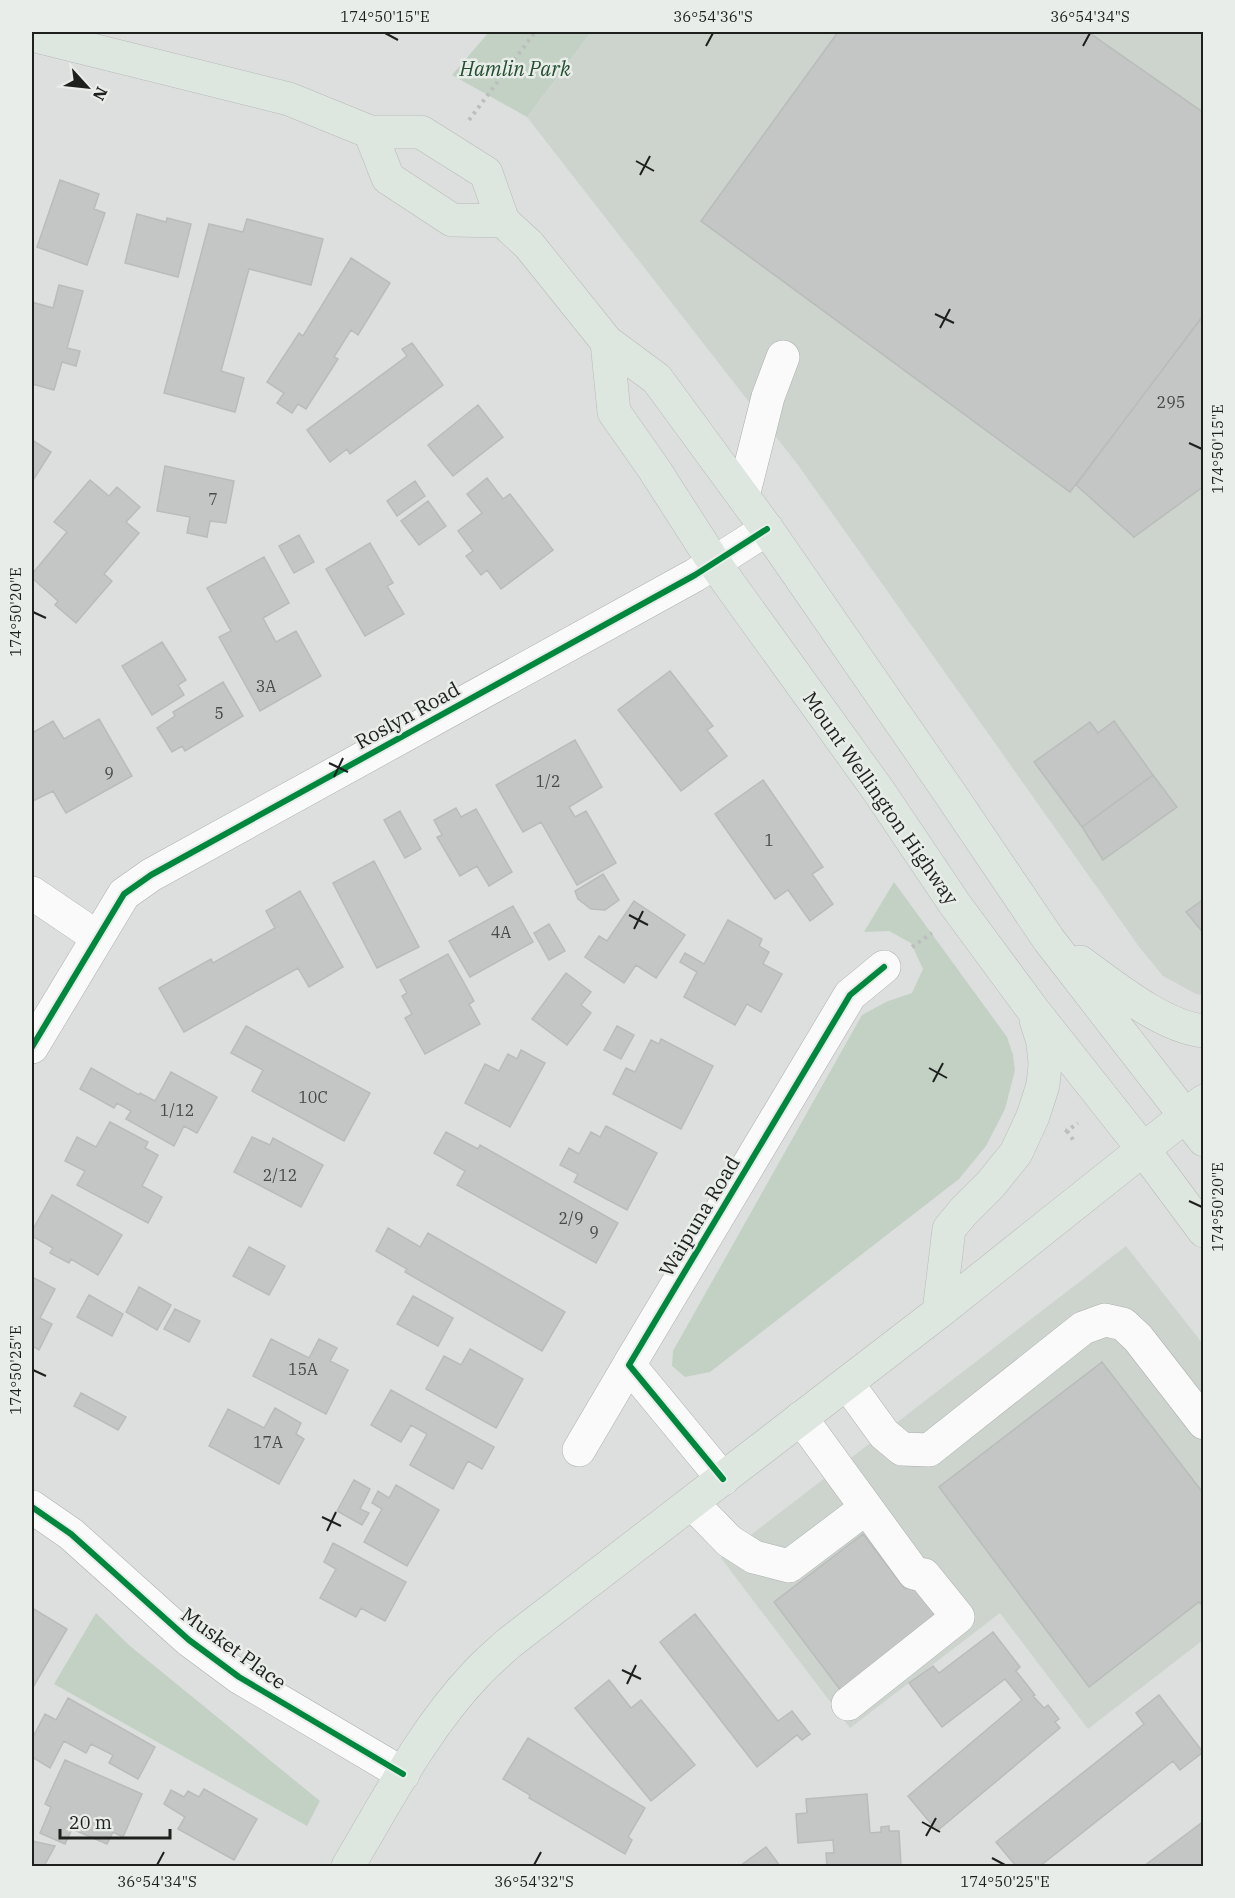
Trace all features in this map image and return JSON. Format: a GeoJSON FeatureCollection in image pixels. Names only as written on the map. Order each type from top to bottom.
{"type":"FeatureCollection","features":[{"type":"Feature","properties":{"kind":"main road"},"geometry":{"type":"LineString","coordinates":[[32,35],[289,99],[370,132],[421,132],[486,173],[503,221],[529,244],[607,342],[657,379],[767,529],[943,782],[1049,940],[1197,1119],[1143,1149],[939,1312],[509,1643],[476,1674],[441,1717],[403,1774],[348,1866]]}},
{"type":"Feature","properties":{"kind":"main road"},"geometry":{"type":"LineString","coordinates":[[370,132],[388,178],[452,220],[503,221]]}},
{"type":"Feature","properties":{"kind":"main road","name":"Mount Wellington Highway"},"geometry":{"type":"LineString","coordinates":[[607,342],[614,412],[716,564],[878,789],[954,903],[1203,1231]]}},
{"type":"Feature","properties":{"kind":"main road"},"geometry":{"type":"LineString","coordinates":[[1049,940],[1115,987],[1164,1018],[1180,1026],[1203,1031]]}},
{"type":"Feature","properties":{"kind":"main road"},"geometry":{"type":"LineString","coordinates":[[939,1312],[949,1229],[1016,1153],[1033,1116],[1043,1084],[1046,1064],[1043,1042],[1033,1010]]}},
{"type":"Feature","properties":{"kind":"street"},"geometry":{"type":"LineString","coordinates":[[743,496],[768,397],[783,357]]}},
{"type":"Feature","properties":{"kind":"street","name":"Roslyn Road"},"geometry":{"type":"LineString","coordinates":[[32,1047],[124,894],[150,875],[716,564],[767,529]]}},
{"type":"Feature","properties":{"kind":"street"},"geometry":{"type":"LineString","coordinates":[[32,893],[98,936]]}},
{"type":"Feature","properties":{"kind":"street","name":"Waipuna Road"},"geometry":{"type":"LineString","coordinates":[[579,1450],[850,995],[884,967]]}},
{"type":"Feature","properties":{"kind":"street"},"geometry":{"type":"LineString","coordinates":[[847,1383],[884,1434],[902,1449],[929,1450],[1083,1328],[1105,1320],[1123,1324],[1138,1338],[1203,1423]]}},
{"type":"Feature","properties":{"kind":"street"},"geometry":{"type":"LineString","coordinates":[[629,1365],[723,1479]]}},
{"type":"Feature","properties":{"kind":"street"},"geometry":{"type":"LineString","coordinates":[[801,1418],[914,1573],[924,1575],[958,1617],[848,1704]]}},
{"type":"Feature","properties":{"kind":"street"},"geometry":{"type":"LineString","coordinates":[[692,1503],[729,1541],[754,1557],[789,1566],[866,1508]]}},
{"type":"Feature","properties":{"kind":"street","name":"Musket Place"},"geometry":{"type":"LineString","coordinates":[[32,1507],[71,1534],[189,1640],[239,1677],[403,1774]]}},
{"type":"Feature","properties":{"kind":"path"},"geometry":{"type":"LineString","coordinates":[[439,142],[465,124],[535,32]]}},
{"type":"Feature","properties":{"kind":"path"},"geometry":{"type":"LineString","coordinates":[[1067,1131],[1079,1123]]}},
{"type":"Feature","properties":{"kind":"path"},"geometry":{"type":"LineString","coordinates":[[1060,1129],[1067,1131],[1074,1141]]}},
{"type":"Feature","properties":{"kind":"shaded area"},"geometry":{"type":"Polygon","coordinates":[[[591,32],[1203,32],[1203,995],[1196,994],[1163,976],[1140,948],[798,465],[527,117],[591,32]]]}},
{"type":"Feature","properties":{"kind":"shaded area"},"geometry":{"type":"Polygon","coordinates":[[[1126,1246],[1203,1344],[1203,1640],[1088,1729],[1000,1613],[850,1728],[721,1558],[1126,1246]]]}},
{"type":"Feature","properties":{"kind":"green space","name":"Hamlin Park"},"geometry":{"type":"Polygon","coordinates":[[[489,32],[591,32],[527,117],[452,75],[489,32]]]}},
{"type":"Feature","properties":{"kind":"green space"},"geometry":{"type":"Polygon","coordinates":[[[894,882],[1007,1037],[1015,1070],[1005,1109],[986,1146],[959,1179],[710,1372],[685,1377],[672,1366],[673,1351],[862,1015],[888,1001],[912,993],[923,969],[911,943],[889,931],[864,932],[894,882]]]}},
{"type":"Feature","properties":{"kind":"green space"},"geometry":{"type":"Polygon","coordinates":[[[96,1613],[130,1646],[320,1801],[307,1826],[54,1684],[96,1613]]]}},
{"type":"Feature","properties":{"kind":"building"},"geometry":{"type":"Polygon","coordinates":[[[838,32],[1088,32],[1204,113],[1204,315],[1070,492],[701,221],[838,32]]]}},
{"type":"Feature","properties":{"kind":"building"},"geometry":{"type":"Polygon","coordinates":[[[60,180],[99,194],[94,209],[105,213],[87,265],[37,247],[60,180]]]}},
{"type":"Feature","properties":{"kind":"building"},"geometry":{"type":"Polygon","coordinates":[[[137,214],[166,222],[167,218],[191,224],[178,277],[125,263],[137,214]]]}},
{"type":"Feature","properties":{"kind":"building"},"geometry":{"type":"Polygon","coordinates":[[[247,219],[323,239],[311,285],[249,269],[221,371],[244,378],[235,412],[164,393],[209,224],[243,232],[247,219]]]}},
{"type":"Feature","properties":{"kind":"building"},"geometry":{"type":"Polygon","coordinates":[[[351,258],[390,283],[358,335],[351,330],[334,357],[338,359],[306,409],[298,404],[292,413],[277,403],[284,393],[267,382],[299,333],[303,336],[351,258]]]}},
{"type":"Feature","properties":{"kind":"building"},"geometry":{"type":"Polygon","coordinates":[[[59,285],[83,291],[67,348],[80,351],[76,366],[62,362],[54,390],[32,384],[32,302],[53,308],[59,285]]]}},
{"type":"Feature","properties":{"kind":"building"},"geometry":{"type":"Polygon","coordinates":[[[1201,318],[1204,320],[1204,486],[1134,537],[1076,485],[1201,318]]]}},
{"type":"Feature","properties":{"kind":"building"},"geometry":{"type":"Polygon","coordinates":[[[412,343],[443,385],[350,454],[347,449],[330,462],[307,430],[407,356],[402,349],[412,343]]]}},
{"type":"Feature","properties":{"kind":"building"},"geometry":{"type":"Polygon","coordinates":[[[478,405],[503,437],[453,476],[428,445],[478,405]]]}},
{"type":"Feature","properties":{"kind":"building"},"geometry":{"type":"Polygon","coordinates":[[[32,440],[51,452],[32,482],[32,440]]]}},
{"type":"Feature","properties":{"kind":"building"},"geometry":{"type":"Polygon","coordinates":[[[165,466],[234,481],[226,523],[210,521],[207,537],[187,533],[190,517],[157,511],[165,466]]]}},
{"type":"Feature","properties":{"kind":"building"},"geometry":{"type":"Polygon","coordinates":[[[487,478],[503,499],[510,494],[553,550],[501,589],[487,570],[481,575],[466,556],[473,551],[458,531],[482,513],[467,494],[487,478]]]}},
{"type":"Feature","properties":{"kind":"building"},"geometry":{"type":"Polygon","coordinates":[[[90,480],[109,496],[117,487],[140,507],[126,522],[139,533],[104,574],[112,581],[76,623],[55,605],[58,601],[32,578],[32,574],[67,532],[54,522],[90,480]]]}},
{"type":"Feature","properties":{"kind":"building"},"geometry":{"type":"Polygon","coordinates":[[[415,481],[425,496],[397,516],[387,501],[415,481]]]}},
{"type":"Feature","properties":{"kind":"building"},"geometry":{"type":"Polygon","coordinates":[[[428,501],[446,526],[419,545],[401,521],[428,501]]]}},
{"type":"Feature","properties":{"kind":"building"},"geometry":{"type":"Polygon","coordinates":[[[299,535],[314,562],[294,573],[279,546],[299,535]]]}},
{"type":"Feature","properties":{"kind":"building"},"geometry":{"type":"Polygon","coordinates":[[[370,543],[393,583],[387,586],[404,614],[365,636],[326,569],[370,543]]]}},
{"type":"Feature","properties":{"kind":"building"},"geometry":{"type":"Polygon","coordinates":[[[264,557],[289,603],[263,618],[276,642],[296,631],[321,676],[260,711],[219,637],[231,631],[207,588],[264,557]]]}},
{"type":"Feature","properties":{"kind":"building"},"geometry":{"type":"Polygon","coordinates":[[[162,642],[186,680],[178,685],[184,695],[152,715],[122,666],[162,642]]]}},
{"type":"Feature","properties":{"kind":"building"},"geometry":{"type":"Polygon","coordinates":[[[670,671],[713,726],[707,730],[727,756],[681,791],[618,710],[670,671]]]}},
{"type":"Feature","properties":{"kind":"building"},"geometry":{"type":"Polygon","coordinates":[[[223,682],[243,716],[185,751],[182,746],[172,752],[157,728],[175,716],[173,712],[223,682]]]}},
{"type":"Feature","properties":{"kind":"building"},"geometry":{"type":"Polygon","coordinates":[[[99,719],[132,776],[66,813],[53,791],[33,801],[32,733],[53,721],[64,739],[99,719]]]}},
{"type":"Feature","properties":{"kind":"building"},"geometry":{"type":"Polygon","coordinates":[[[1114,721],[1153,775],[1082,827],[1034,762],[1090,722],[1098,733],[1114,721]]]}},
{"type":"Feature","properties":{"kind":"building"},"geometry":{"type":"Polygon","coordinates":[[[575,740],[602,787],[569,807],[575,817],[586,811],[616,863],[577,885],[541,822],[523,832],[496,785],[575,740]]]}},
{"type":"Feature","properties":{"kind":"building"},"geometry":{"type":"Polygon","coordinates":[[[1153,775],[1177,807],[1103,860],[1082,827],[1153,775]]]}},
{"type":"Feature","properties":{"kind":"building"},"geometry":{"type":"Polygon","coordinates":[[[763,780],[823,867],[812,874],[833,904],[810,921],[788,890],[775,899],[715,814],[763,780]]]}},
{"type":"Feature","properties":{"kind":"building"},"geometry":{"type":"Polygon","coordinates":[[[456,808],[461,817],[476,809],[512,872],[489,886],[477,866],[460,876],[437,837],[442,835],[434,820],[456,808]]]}},
{"type":"Feature","properties":{"kind":"building"},"geometry":{"type":"Polygon","coordinates":[[[400,811],[421,849],[405,858],[384,820],[400,811]]]}},
{"type":"Feature","properties":{"kind":"building"},"geometry":{"type":"Polygon","coordinates":[[[374,861],[419,947],[377,968],[333,883],[374,861]]]}},
{"type":"Feature","properties":{"kind":"building"},"geometry":{"type":"Polygon","coordinates":[[[603,874],[619,900],[605,910],[591,909],[578,899],[575,891],[603,874]]]}},
{"type":"Feature","properties":{"kind":"building"},"geometry":{"type":"Polygon","coordinates":[[[300,891],[343,967],[309,987],[298,968],[184,1032],[159,988],[211,959],[213,963],[275,928],[266,911],[300,891]]]}},
{"type":"Feature","properties":{"kind":"building"},"geometry":{"type":"Polygon","coordinates":[[[1204,899],[1204,934],[1186,912],[1204,899]]]}},
{"type":"Feature","properties":{"kind":"building"},"geometry":{"type":"Polygon","coordinates":[[[634,901],[685,935],[656,978],[636,965],[624,983],[585,957],[599,936],[607,941],[634,901]]]}},
{"type":"Feature","properties":{"kind":"building"},"geometry":{"type":"Polygon","coordinates":[[[513,906],[533,942],[470,977],[449,941],[513,906]]]}},
{"type":"Feature","properties":{"kind":"building"},"geometry":{"type":"Polygon","coordinates":[[[728,920],[762,939],[759,946],[769,952],[763,964],[782,974],[761,1012],[747,1004],[735,1025],[684,997],[697,972],[680,962],[685,953],[704,964],[728,920]]]}},
{"type":"Feature","properties":{"kind":"building"},"geometry":{"type":"Polygon","coordinates":[[[549,924],[565,951],[549,960],[534,933],[549,924]]]}},
{"type":"Feature","properties":{"kind":"building"},"geometry":{"type":"Polygon","coordinates":[[[448,954],[474,1001],[469,1004],[480,1024],[425,1054],[405,1018],[412,1014],[402,996],[407,993],[400,980],[448,954]]]}},
{"type":"Feature","properties":{"kind":"building"},"geometry":{"type":"Polygon","coordinates":[[[566,973],[591,992],[581,1005],[591,1013],[567,1045],[532,1019],[566,973]]]}},
{"type":"Feature","properties":{"kind":"building"},"geometry":{"type":"Polygon","coordinates":[[[246,1026],[370,1093],[344,1141],[252,1091],[263,1070],[231,1053],[246,1026]]]}},
{"type":"Feature","properties":{"kind":"building"},"geometry":{"type":"Polygon","coordinates":[[[617,1026],[634,1035],[621,1059],[604,1050],[617,1026]]]}},
{"type":"Feature","properties":{"kind":"building"},"geometry":{"type":"Polygon","coordinates":[[[661,1039],[713,1066],[681,1129],[613,1094],[626,1068],[635,1072],[651,1040],[659,1044],[661,1039]]]}},
{"type":"Feature","properties":{"kind":"building"},"geometry":{"type":"Polygon","coordinates":[[[521,1050],[545,1063],[510,1127],[465,1103],[485,1064],[499,1071],[508,1054],[517,1059],[521,1050]]]}},
{"type":"Feature","properties":{"kind":"building"},"geometry":{"type":"Polygon","coordinates":[[[91,1068],[139,1095],[140,1093],[155,1101],[171,1072],[217,1097],[197,1133],[184,1126],[174,1146],[126,1119],[131,1111],[117,1103],[114,1108],[80,1089],[91,1068]]]}},
{"type":"Feature","properties":{"kind":"building"},"geometry":{"type":"Polygon","coordinates":[[[110,1122],[148,1142],[145,1148],[158,1155],[142,1186],[162,1197],[148,1223],[77,1185],[85,1171],[65,1161],[77,1137],[96,1147],[110,1122]]]}},
{"type":"Feature","properties":{"kind":"building"},"geometry":{"type":"Polygon","coordinates":[[[606,1126],[657,1153],[627,1210],[574,1182],[578,1174],[560,1165],[569,1148],[579,1154],[591,1132],[600,1137],[606,1126]]]}},
{"type":"Feature","properties":{"kind":"building"},"geometry":{"type":"Polygon","coordinates":[[[446,1132],[478,1149],[480,1145],[618,1223],[596,1263],[457,1185],[465,1171],[434,1153],[446,1132]]]}},
{"type":"Feature","properties":{"kind":"building"},"geometry":{"type":"Polygon","coordinates":[[[252,1137],[270,1145],[273,1138],[323,1165],[301,1207],[234,1172],[252,1137]]]}},
{"type":"Feature","properties":{"kind":"building"},"geometry":{"type":"Polygon","coordinates":[[[52,1195],[122,1235],[98,1275],[71,1259],[69,1263],[50,1253],[53,1248],[32,1236],[32,1231],[52,1195]]]}},
{"type":"Feature","properties":{"kind":"building"},"geometry":{"type":"Polygon","coordinates":[[[388,1228],[420,1247],[428,1233],[565,1312],[542,1351],[405,1272],[407,1269],[376,1251],[388,1228]]]}},
{"type":"Feature","properties":{"kind":"building"},"geometry":{"type":"Polygon","coordinates":[[[249,1247],[285,1266],[269,1295],[233,1276],[249,1247]]]}},
{"type":"Feature","properties":{"kind":"building"},"geometry":{"type":"Polygon","coordinates":[[[32,1277],[55,1289],[40,1318],[52,1324],[39,1350],[32,1346],[32,1277]]]}},
{"type":"Feature","properties":{"kind":"building"},"geometry":{"type":"Polygon","coordinates":[[[139,1287],[171,1305],[157,1330],[126,1312],[139,1287]]]}},
{"type":"Feature","properties":{"kind":"building"},"geometry":{"type":"Polygon","coordinates":[[[89,1295],[123,1314],[112,1336],[77,1317],[89,1295]]]}},
{"type":"Feature","properties":{"kind":"building"},"geometry":{"type":"Polygon","coordinates":[[[413,1296],[453,1318],[438,1346],[397,1324],[413,1296]]]}},
{"type":"Feature","properties":{"kind":"building"},"geometry":{"type":"Polygon","coordinates":[[[175,1309],[200,1321],[189,1342],[164,1329],[175,1309]]]}},
{"type":"Feature","properties":{"kind":"building"},"geometry":{"type":"Polygon","coordinates":[[[271,1339],[309,1358],[319,1339],[337,1348],[330,1361],[348,1370],[326,1414],[253,1376],[271,1339]]]}},
{"type":"Feature","properties":{"kind":"building"},"geometry":{"type":"Polygon","coordinates":[[[470,1349],[523,1379],[496,1428],[426,1389],[444,1356],[461,1365],[470,1349]]]}},
{"type":"Feature","properties":{"kind":"building"},"geometry":{"type":"Polygon","coordinates":[[[1102,1362],[1204,1494],[1204,1607],[1199,1602],[1089,1687],[939,1487],[1102,1362]]]}},
{"type":"Feature","properties":{"kind":"building"},"geometry":{"type":"Polygon","coordinates":[[[391,1390],[494,1447],[482,1469],[468,1461],[453,1489],[410,1465],[427,1434],[411,1425],[401,1442],[371,1425],[391,1390]]]}},
{"type":"Feature","properties":{"kind":"building"},"geometry":{"type":"Polygon","coordinates":[[[81,1393],[126,1417],[118,1430],[74,1406],[81,1393]]]}},
{"type":"Feature","properties":{"kind":"building"},"geometry":{"type":"Polygon","coordinates":[[[275,1408],[301,1423],[296,1434],[304,1439],[279,1484],[209,1446],[228,1409],[264,1428],[275,1408]]]}},
{"type":"Feature","properties":{"kind":"building"},"geometry":{"type":"Polygon","coordinates":[[[354,1480],[370,1489],[360,1509],[369,1513],[362,1525],[337,1511],[354,1480]]]}},
{"type":"Feature","properties":{"kind":"building"},"geometry":{"type":"Polygon","coordinates":[[[396,1485],[439,1510],[407,1566],[364,1542],[382,1509],[372,1503],[378,1491],[389,1498],[396,1485]]]}},
{"type":"Feature","properties":{"kind":"building"},"geometry":{"type":"Polygon","coordinates":[[[863,1534],[905,1589],[919,1579],[945,1613],[841,1691],[774,1602],[863,1534]]]}},
{"type":"Feature","properties":{"kind":"building"},"geometry":{"type":"Polygon","coordinates":[[[333,1543],[406,1582],[385,1621],[361,1608],[356,1617],[320,1598],[336,1569],[324,1562],[333,1543]]]}},
{"type":"Feature","properties":{"kind":"building"},"geometry":{"type":"Polygon","coordinates":[[[32,1608],[67,1629],[32,1689],[32,1608]]]}},
{"type":"Feature","properties":{"kind":"building"},"geometry":{"type":"Polygon","coordinates":[[[695,1614],[778,1721],[792,1711],[810,1734],[802,1740],[797,1735],[757,1767],[660,1642],[695,1614]]]}},
{"type":"Feature","properties":{"kind":"building"},"geometry":{"type":"Polygon","coordinates":[[[993,1632],[1020,1667],[1016,1671],[1035,1695],[1033,1696],[1044,1708],[1048,1705],[1059,1719],[1055,1722],[1060,1728],[937,1831],[908,1796],[1022,1700],[1005,1679],[942,1727],[909,1683],[933,1666],[939,1673],[993,1632]]]}},
{"type":"Feature","properties":{"kind":"building"},"geometry":{"type":"Polygon","coordinates":[[[609,1680],[631,1708],[641,1700],[695,1765],[651,1801],[575,1708],[609,1680]]]}},
{"type":"Feature","properties":{"kind":"building"},"geometry":{"type":"Polygon","coordinates":[[[1159,1695],[1203,1752],[1180,1770],[1173,1761],[1040,1866],[1016,1866],[996,1842],[1144,1724],[1136,1713],[1159,1695]]]}},
{"type":"Feature","properties":{"kind":"building"},"geometry":{"type":"Polygon","coordinates":[[[68,1698],[155,1747],[138,1779],[109,1763],[113,1755],[91,1744],[86,1753],[64,1741],[50,1768],[32,1757],[32,1739],[45,1714],[56,1720],[68,1698]]]}},
{"type":"Feature","properties":{"kind":"building"},"geometry":{"type":"Polygon","coordinates":[[[528,1738],[645,1808],[628,1837],[632,1840],[625,1854],[529,1798],[530,1795],[503,1779],[528,1738]]]}},
{"type":"Feature","properties":{"kind":"building"},"geometry":{"type":"Polygon","coordinates":[[[65,1760],[142,1794],[123,1837],[113,1832],[107,1844],[72,1829],[65,1844],[40,1833],[51,1807],[45,1804],[65,1760]]]}},
{"type":"Feature","properties":{"kind":"building"},"geometry":{"type":"Polygon","coordinates":[[[204,1789],[257,1819],[234,1860],[178,1829],[185,1817],[164,1804],[171,1790],[184,1797],[188,1791],[199,1797],[204,1789]]]}},
{"type":"Feature","properties":{"kind":"building"},"geometry":{"type":"Polygon","coordinates":[[[867,1794],[870,1833],[881,1832],[881,1827],[889,1826],[889,1831],[899,1831],[901,1866],[827,1866],[826,1853],[834,1853],[833,1840],[798,1843],[796,1814],[807,1813],[806,1799],[867,1794]]]}},
{"type":"Feature","properties":{"kind":"building"},"geometry":{"type":"Polygon","coordinates":[[[1204,1821],[1204,1866],[1144,1866],[1204,1821]]]}},
{"type":"Feature","properties":{"kind":"building"},"geometry":{"type":"Polygon","coordinates":[[[32,1841],[55,1846],[44,1866],[32,1866],[32,1841]]]}},
{"type":"Feature","properties":{"kind":"building"},"geometry":{"type":"Polygon","coordinates":[[[766,1847],[780,1866],[740,1866],[766,1847]]]}},
{"type":"Feature","properties":{"kind":"cycle path"},"geometry":{"type":"LineString","coordinates":[[32,1047],[124,894],[151,875],[695,575],[767,529]]}},
{"type":"Feature","properties":{"kind":"cycle path"},"geometry":{"type":"LineString","coordinates":[[723,1479],[629,1365],[850,995],[884,967]]}},
{"type":"Feature","properties":{"kind":"cycle path"},"geometry":{"type":"LineString","coordinates":[[32,1507],[71,1534],[189,1640],[239,1677],[403,1774]]}}]}
